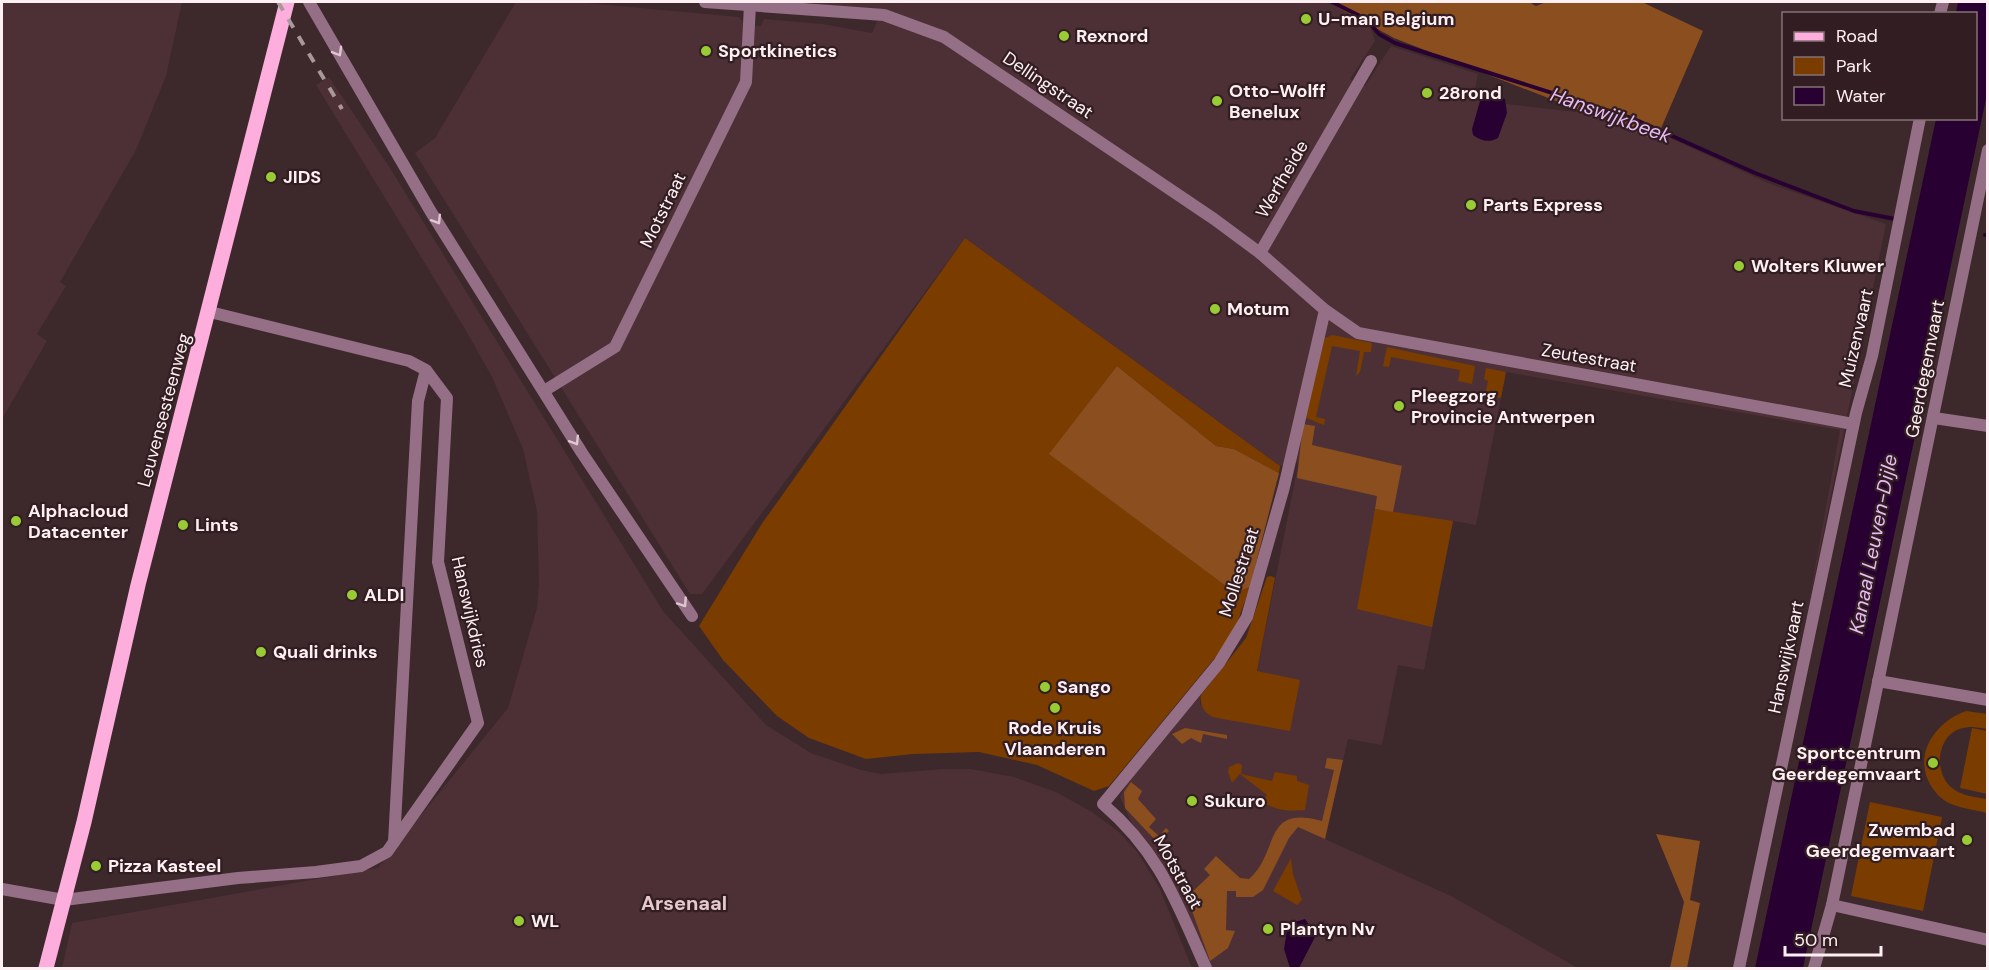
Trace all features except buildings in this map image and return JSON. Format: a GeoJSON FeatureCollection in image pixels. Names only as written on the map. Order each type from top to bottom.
{"type":"FeatureCollection","features":[{"type":"Feature","properties":{"kind":"main road","name":"Leuvensesteenweg"},"geometry":{"type":"LineString","coordinates":[[46,969],[138,585],[210,312],[287,2]]}},
{"type":"Feature","properties":{"kind":"street"},"geometry":{"type":"LineString","coordinates":[[309,2],[431,212],[544,391],[692,616]]}},
{"type":"Feature","properties":{"kind":"street","name":"Dellingstraat"},"geometry":{"type":"LineString","coordinates":[[705,2],[884,15],[944,37],[1214,219],[1260,253],[1325,310]]}},
{"type":"Feature","properties":{"kind":"street","name":"Motstraat"},"geometry":{"type":"LineString","coordinates":[[544,391],[615,347],[746,82],[750,5]]}},
{"type":"Feature","properties":{"kind":"street","name":"Werfheide"},"geometry":{"type":"LineString","coordinates":[[1260,253],[1371,61]]}},
{"type":"Feature","properties":{"kind":"street","name":"Muizenvaart"},"geometry":{"type":"LineString","coordinates":[[1853,424],[1872,356],[1920,120]]}},
{"type":"Feature","properties":{"kind":"street","name":"Geerdegemvaart"},"geometry":{"type":"LineString","coordinates":[[1814,969],[1832,905],[1988,150]]}},
{"type":"Feature","properties":{"kind":"street","name":"Zeutestraat"},"geometry":{"type":"LineString","coordinates":[[1325,310],[1358,333],[1853,424]]}},
{"type":"Feature","properties":{"kind":"street","name":"Mollestraat"},"geometry":{"type":"LineString","coordinates":[[1102,804],[1219,663],[1247,617],[1284,487],[1325,310]]}},
{"type":"Feature","properties":{"kind":"street"},"geometry":{"type":"LineString","coordinates":[[210,312],[409,361],[426,370],[418,401],[394,842]]}},
{"type":"Feature","properties":{"kind":"street","name":"Hanswijkdries"},"geometry":{"type":"LineString","coordinates":[[2,889],[63,900],[361,866],[387,852],[478,723],[438,562],[447,398],[426,370]]}},
{"type":"Feature","properties":{"kind":"street"},"geometry":{"type":"LineString","coordinates":[[1934,418],[1988,426]]}},
{"type":"Feature","properties":{"kind":"street","name":"Hanswijkvaart"},"geometry":{"type":"LineString","coordinates":[[1739,969],[1853,424]]}},
{"type":"Feature","properties":{"kind":"street"},"geometry":{"type":"LineString","coordinates":[[1878,681],[1988,700]]}},
{"type":"Feature","properties":{"kind":"street","name":"Motstraat"},"geometry":{"type":"LineString","coordinates":[[1102,804],[1128,826],[1152,856],[1176,897],[1206,969]]}},
{"type":"Feature","properties":{"kind":"street"},"geometry":{"type":"LineString","coordinates":[[1832,905],[1988,939]]}},
{"type":"Feature","properties":{"kind":"shaded area"},"geometry":{"type":"Polygon","coordinates":[[[2,2],[182,2],[166,76],[136,150],[60,282],[66,286],[37,334],[47,341],[2,419],[2,2]]]}},
{"type":"Feature","properties":{"kind":"shaded area"},"geometry":{"type":"Polygon","coordinates":[[[516,2],[576,2],[739,17],[744,24],[761,26],[764,19],[822,24],[872,33],[881,12],[802,2],[1326,2],[1366,21],[1370,26],[1375,41],[1350,79],[1365,86],[1391,46],[1478,74],[1473,100],[1602,115],[1640,124],[1768,183],[1886,224],[1806,618],[1840,430],[1506,372],[1476,525],[1453,521],[1424,670],[1398,665],[1382,745],[1348,739],[1325,839],[1451,896],[1578,968],[1209,968],[1154,852],[1131,822],[1120,797],[1126,784],[1201,695],[1200,704],[1212,717],[1234,720],[1257,672],[1297,462],[1280,466],[965,238],[702,594],[690,594],[415,153],[435,138],[516,2]]]}},
{"type":"Feature","properties":{"kind":"shaded area"},"geometry":{"type":"Polygon","coordinates":[[[1328,2],[1529,2],[1536,6],[1546,2],[1642,2],[1703,31],[1656,140],[1394,38],[1328,2]]]}},
{"type":"Feature","properties":{"kind":"shaded area"},"geometry":{"type":"Polygon","coordinates":[[[329,77],[390,168],[663,611],[766,725],[811,753],[861,770],[881,774],[971,769],[1014,777],[1056,792],[1092,812],[1119,832],[1138,853],[1160,889],[1192,968],[62,968],[72,923],[378,868],[508,708],[537,608],[539,584],[537,511],[523,449],[492,377],[465,329],[316,85],[329,77]]]}},
{"type":"Feature","properties":{"kind":"shaded area"},"geometry":{"type":"Polygon","coordinates":[[[1117,366],[1216,446],[1234,449],[1279,473],[1250,587],[1235,593],[1049,454],[1117,366]]]}},
{"type":"Feature","properties":{"kind":"shaded area"},"geometry":{"type":"Polygon","coordinates":[[[1303,424],[1315,426],[1312,445],[1402,466],[1393,512],[1375,509],[1377,496],[1297,478],[1303,424]]]}},
{"type":"Feature","properties":{"kind":"shaded area"},"geometry":{"type":"Polygon","coordinates":[[[1185,728],[1227,735],[1227,739],[1203,734],[1201,743],[1191,738],[1182,744],[1172,734],[1185,728]]]}},
{"type":"Feature","properties":{"kind":"shaded area"},"geometry":{"type":"Polygon","coordinates":[[[1327,758],[1343,760],[1325,839],[1298,827],[1289,838],[1263,890],[1253,897],[1236,897],[1236,891],[1227,891],[1226,930],[1235,931],[1228,948],[1210,961],[1187,897],[1210,875],[1204,869],[1216,856],[1240,878],[1249,879],[1259,868],[1281,825],[1290,819],[1303,818],[1322,821],[1334,770],[1325,768],[1327,758]]]}},
{"type":"Feature","properties":{"kind":"shaded area"},"geometry":{"type":"Polygon","coordinates":[[[1131,782],[1142,791],[1138,799],[1156,819],[1149,827],[1159,836],[1166,828],[1169,831],[1157,842],[1125,808],[1124,792],[1131,782]]]}},
{"type":"Feature","properties":{"kind":"shaded area"},"geometry":{"type":"Polygon","coordinates":[[[1656,834],[1700,841],[1690,900],[1700,903],[1687,968],[1670,968],[1684,902],[1656,834]]]}},
{"type":"Feature","properties":{"kind":"green space"},"geometry":{"type":"Polygon","coordinates":[[[965,238],[1280,466],[1279,473],[1234,449],[1216,446],[1117,366],[1050,454],[1235,593],[1250,587],[1236,626],[1218,654],[1109,786],[1094,791],[1037,765],[979,752],[913,754],[866,759],[809,738],[777,716],[723,660],[699,626],[761,525],[965,238]]]}},
{"type":"Feature","properties":{"kind":"green space"},"geometry":{"type":"Polygon","coordinates":[[[1332,335],[1372,343],[1371,352],[1364,352],[1360,372],[1356,376],[1360,351],[1332,346],[1316,417],[1325,419],[1324,425],[1306,418],[1323,339],[1332,335]]]}},
{"type":"Feature","properties":{"kind":"green space"},"geometry":{"type":"Polygon","coordinates":[[[1387,347],[1475,366],[1472,384],[1458,381],[1460,370],[1391,357],[1389,367],[1383,366],[1387,347]]]}},
{"type":"Feature","properties":{"kind":"green space"},"geometry":{"type":"Polygon","coordinates":[[[1486,368],[1506,372],[1501,398],[1485,395],[1488,381],[1484,379],[1486,368]]]}},
{"type":"Feature","properties":{"kind":"green space"},"geometry":{"type":"Polygon","coordinates":[[[1375,509],[1453,521],[1432,627],[1357,609],[1375,509]]]}},
{"type":"Feature","properties":{"kind":"green space"},"geometry":{"type":"Polygon","coordinates":[[[1267,577],[1275,578],[1257,671],[1300,680],[1290,731],[1212,717],[1204,710],[1201,702],[1201,695],[1246,638],[1267,577]]]}},
{"type":"Feature","properties":{"kind":"green space","name":"Sportcentrum Geerdegemvaart"},"geometry":{"type":"Polygon","coordinates":[[[1966,711],[1987,714],[1987,729],[1975,727],[1955,731],[1949,736],[1941,750],[1940,767],[1946,782],[1956,791],[1987,799],[1987,813],[1956,806],[1944,800],[1930,784],[1925,771],[1924,758],[1933,735],[1953,717],[1966,711]]]}},
{"type":"Feature","properties":{"kind":"green space"},"geometry":{"type":"Polygon","coordinates":[[[1972,728],[1987,731],[1987,794],[1960,788],[1972,728]]]}},
{"type":"Feature","properties":{"kind":"green space"},"geometry":{"type":"Polygon","coordinates":[[[1238,763],[1242,765],[1241,774],[1272,781],[1275,772],[1297,776],[1297,781],[1309,785],[1305,810],[1283,810],[1262,802],[1267,795],[1240,774],[1232,783],[1228,772],[1229,767],[1238,763]]]}},
{"type":"Feature","properties":{"kind":"green space"},"geometry":{"type":"Polygon","coordinates":[[[1870,802],[1942,817],[1923,911],[1851,896],[1870,802]]]}},
{"type":"Feature","properties":{"kind":"green space"},"geometry":{"type":"Polygon","coordinates":[[[1291,858],[1293,874],[1302,900],[1297,905],[1273,891],[1291,858]]]}},
{"type":"Feature","properties":{"kind":"water","name":"Kanaal Leuven-Dijle"},"geometry":{"type":"Polygon","coordinates":[[[1958,2],[1987,2],[1987,94],[1803,968],[1755,968],[1936,120],[1977,120],[1977,12],[1956,12],[1958,2]]]}},
{"type":"Feature","properties":{"kind":"water"},"geometry":{"type":"Polygon","coordinates":[[[1482,94],[1505,99],[1507,113],[1498,138],[1488,141],[1473,135],[1472,129],[1482,94]]]}},
{"type":"Feature","properties":{"kind":"water"},"geometry":{"type":"Polygon","coordinates":[[[1305,919],[1316,935],[1299,968],[1290,968],[1284,949],[1288,924],[1305,919]]]}},
{"type":"Feature","properties":{"kind":"waterway","name":"Hanswijkbeek"},"geometry":{"type":"LineString","coordinates":[[1332,2],[1366,19],[1379,34],[1395,43],[1634,119],[1755,173],[1854,211],[1895,219]]}},
{"type":"Feature","properties":{"kind":"railway"},"geometry":{"type":"LineString","coordinates":[[278,2],[342,109]]}},
{"type":"Feature","properties":{"kind":"place","name":"U-man Belgium"},"geometry":{"type":"Point","coordinates":[1306,19]}},
{"type":"Feature","properties":{"kind":"place","name":"Rexnord"},"geometry":{"type":"Point","coordinates":[1064,36]}},
{"type":"Feature","properties":{"kind":"place","name":"Sportkinetics"},"geometry":{"type":"Point","coordinates":[706,51]}},
{"type":"Feature","properties":{"kind":"place","name":"28rond"},"geometry":{"type":"Point","coordinates":[1427,93]}},
{"type":"Feature","properties":{"kind":"place","name":"Otto-Wolff Benelux"},"geometry":{"type":"Point","coordinates":[1217,101]}},
{"type":"Feature","properties":{"kind":"place","name":"JIDS"},"geometry":{"type":"Point","coordinates":[271,177]}},
{"type":"Feature","properties":{"kind":"place","name":"Parts Express"},"geometry":{"type":"Point","coordinates":[1471,205]}},
{"type":"Feature","properties":{"kind":"place","name":"Wolters Kluwer"},"geometry":{"type":"Point","coordinates":[1739,266]}},
{"type":"Feature","properties":{"kind":"place","name":"Motum"},"geometry":{"type":"Point","coordinates":[1215,309]}},
{"type":"Feature","properties":{"kind":"place","name":"Pleegzorg Provincie Antwerpen"},"geometry":{"type":"Point","coordinates":[1399,406]}},
{"type":"Feature","properties":{"kind":"place","name":"Alphacloud Datacenter"},"geometry":{"type":"Point","coordinates":[16,521]}},
{"type":"Feature","properties":{"kind":"place","name":"Lints"},"geometry":{"type":"Point","coordinates":[183,525]}},
{"type":"Feature","properties":{"kind":"place","name":"ALDI"},"geometry":{"type":"Point","coordinates":[352,595]}},
{"type":"Feature","properties":{"kind":"place","name":"Quali drinks"},"geometry":{"type":"Point","coordinates":[261,652]}},
{"type":"Feature","properties":{"kind":"place","name":"Sango"},"geometry":{"type":"Point","coordinates":[1045,687]}},
{"type":"Feature","properties":{"kind":"place","name":"Rode Kruis Vlaanderen"},"geometry":{"type":"Point","coordinates":[1055,708]}},
{"type":"Feature","properties":{"kind":"place","name":"Sportcentrum Geerdegemvaart"},"geometry":{"type":"Point","coordinates":[1933,763]}},
{"type":"Feature","properties":{"kind":"place","name":"Sukuro"},"geometry":{"type":"Point","coordinates":[1192,801]}},
{"type":"Feature","properties":{"kind":"place","name":"Zwembad Geerdegemvaart"},"geometry":{"type":"Point","coordinates":[1967,840]}},
{"type":"Feature","properties":{"kind":"place","name":"Pizza Kasteel"},"geometry":{"type":"Point","coordinates":[96,866]}},
{"type":"Feature","properties":{"kind":"place","name":"WL"},"geometry":{"type":"Point","coordinates":[519,921]}},
{"type":"Feature","properties":{"kind":"place","name":"Plantyn Nv"},"geometry":{"type":"Point","coordinates":[1268,929]}},
{"type":"Feature","properties":{"kind":"district","name":"Arsenaal"},"geometry":{"type":"Point","coordinates":[684,903]}}]}
